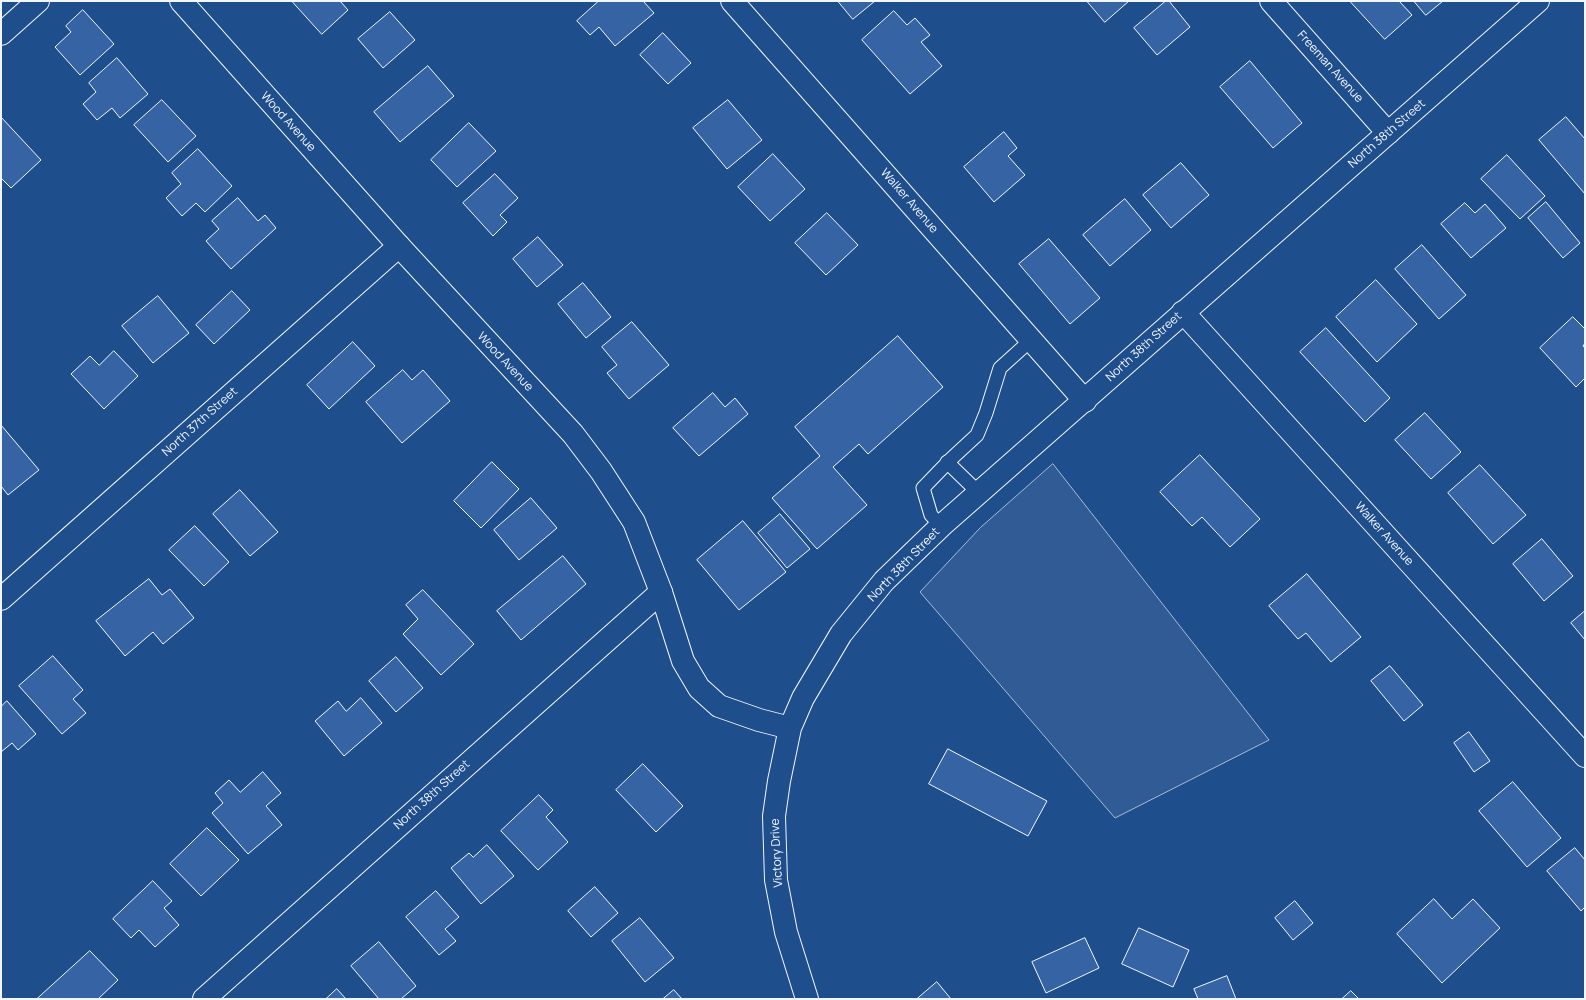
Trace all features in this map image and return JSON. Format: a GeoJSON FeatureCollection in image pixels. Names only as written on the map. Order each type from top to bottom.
{"type":"FeatureCollection","features":[{"type":"Feature","properties":{"kind":"street"},"geometry":{"type":"LineString","coordinates":[[1,34],[38,1]]}},
{"type":"Feature","properties":{"kind":"street","name":"Wood Avenue"},"geometry":{"type":"LineString","coordinates":[[181,1],[399,246],[573,434],[601,471],[634,522],[683,660],[699,688],[719,706],[759,720],[790,728]]}},
{"type":"Feature","properties":{"kind":"street","name":"Walker Avenue"},"geometry":{"type":"LineString","coordinates":[[732,1],[1032,340],[1084,401]]}},
{"type":"Feature","properties":{"kind":"street","name":"Freeman Avenue"},"geometry":{"type":"LineString","coordinates":[[1271,1],[1388,133]]}},
{"type":"Feature","properties":{"kind":"street","name":"North 38th Street"},"geometry":{"type":"LineString","coordinates":[[790,728],[803,698],[841,634],[884,581],[941,526],[1538,1]]}},
{"type":"Feature","properties":{"kind":"street","name":"North 37th Street"},"geometry":{"type":"LineString","coordinates":[[1,599],[399,246]]}},
{"type":"Feature","properties":{"kind":"street","name":"Walker Avenue"},"geometry":{"type":"LineString","coordinates":[[1183,312],[1585,756]]}},
{"type":"Feature","properties":{"kind":"street","name":"North 38th Street"},"geometry":{"type":"LineString","coordinates":[[204,999],[660,592]]}},
{"type":"Feature","properties":{"kind":"street","name":"Victory Drive"},"geometry":{"type":"LineString","coordinates":[[790,728],[779,780],[774,816],[776,880],[786,932],[807,999]]}},
{"type":"Feature","properties":{"kind":"lane"},"geometry":{"type":"LineString","coordinates":[[941,526],[931,515],[923,488],[977,435],[1000,368],[1032,340]]}},
{"type":"Feature","properties":{"kind":"lane"},"geometry":{"type":"LineString","coordinates":[[948,462],[979,493]]}},
{"type":"Feature","properties":{"kind":"shaded area"},"geometry":{"type":"Polygon","coordinates":[[[1053,464],[1269,740],[1115,818],[920,592],[980,528],[1053,464]]]}},
{"type":"Feature","properties":{"kind":"building"},"geometry":{"type":"Polygon","coordinates":[[[292,1],[340,1],[348,10],[322,34],[292,1]]]}},
{"type":"Feature","properties":{"kind":"building"},"geometry":{"type":"Polygon","coordinates":[[[599,1],[643,1],[654,13],[615,46],[599,27],[590,35],[577,21],[599,1]]]}},
{"type":"Feature","properties":{"kind":"building"},"geometry":{"type":"Polygon","coordinates":[[[838,1],[875,1],[853,19],[838,1]]]}},
{"type":"Feature","properties":{"kind":"building"},"geometry":{"type":"Polygon","coordinates":[[[1087,1],[1129,1],[1105,22],[1087,1]]]}},
{"type":"Feature","properties":{"kind":"building"},"geometry":{"type":"Polygon","coordinates":[[[1166,1],[1169,1],[1190,27],[1157,55],[1134,28],[1166,1]]]}},
{"type":"Feature","properties":{"kind":"building"},"geometry":{"type":"Polygon","coordinates":[[[1350,1],[1399,1],[1412,15],[1385,39],[1350,1]]]}},
{"type":"Feature","properties":{"kind":"building"},"geometry":{"type":"Polygon","coordinates":[[[1414,1],[1443,1],[1426,15],[1414,1]]]}},
{"type":"Feature","properties":{"kind":"building"},"geometry":{"type":"Polygon","coordinates":[[[83,10],[114,44],[80,75],[55,47],[71,32],[66,26],[83,10]]]}},
{"type":"Feature","properties":{"kind":"building"},"geometry":{"type":"Polygon","coordinates":[[[894,11],[907,25],[915,18],[930,35],[921,42],[942,66],[910,94],[862,40],[894,11]]]}},
{"type":"Feature","properties":{"kind":"building"},"geometry":{"type":"Polygon","coordinates":[[[390,12],[415,40],[383,68],[358,39],[390,12]]]}},
{"type":"Feature","properties":{"kind":"building"},"geometry":{"type":"Polygon","coordinates":[[[663,33],[691,63],[668,84],[640,55],[663,33]]]}},
{"type":"Feature","properties":{"kind":"building"},"geometry":{"type":"Polygon","coordinates":[[[117,58],[148,94],[120,118],[112,108],[97,120],[83,104],[96,92],[89,83],[117,58]]]}},
{"type":"Feature","properties":{"kind":"building"},"geometry":{"type":"Polygon","coordinates":[[[1250,61],[1302,123],[1273,148],[1220,87],[1250,61]]]}},
{"type":"Feature","properties":{"kind":"building"},"geometry":{"type":"Polygon","coordinates":[[[428,66],[454,96],[400,142],[374,112],[428,66]]]}},
{"type":"Feature","properties":{"kind":"building"},"geometry":{"type":"Polygon","coordinates":[[[162,100],[196,136],[168,162],[134,125],[162,100]]]}},
{"type":"Feature","properties":{"kind":"building"},"geometry":{"type":"Polygon","coordinates":[[[728,100],[762,140],[727,169],[693,128],[728,100]]]}},
{"type":"Feature","properties":{"kind":"building"},"geometry":{"type":"Polygon","coordinates":[[[1,117],[41,160],[11,188],[1,178],[1,117]]]}},
{"type":"Feature","properties":{"kind":"building"},"geometry":{"type":"Polygon","coordinates":[[[1566,117],[1585,139],[1585,194],[1539,140],[1566,117]]]}},
{"type":"Feature","properties":{"kind":"building"},"geometry":{"type":"Polygon","coordinates":[[[469,123],[496,151],[457,187],[431,160],[469,123]]]}},
{"type":"Feature","properties":{"kind":"building"},"geometry":{"type":"Polygon","coordinates":[[[1004,132],[1017,148],[1008,156],[1025,175],[994,202],[964,167],[1004,132]]]}},
{"type":"Feature","properties":{"kind":"building"},"geometry":{"type":"Polygon","coordinates":[[[198,149],[232,186],[205,212],[196,203],[182,216],[166,198],[181,184],[172,173],[198,149]]]}},
{"type":"Feature","properties":{"kind":"building"},"geometry":{"type":"Polygon","coordinates":[[[773,154],[805,189],[770,221],[738,187],[773,154]]]}},
{"type":"Feature","properties":{"kind":"building"},"geometry":{"type":"Polygon","coordinates":[[[1507,155],[1545,196],[1520,219],[1481,179],[1507,155]]]}},
{"type":"Feature","properties":{"kind":"building"},"geometry":{"type":"Polygon","coordinates":[[[1181,163],[1209,195],[1171,228],[1143,195],[1181,163]]]}},
{"type":"Feature","properties":{"kind":"building"},"geometry":{"type":"Polygon","coordinates":[[[495,174],[518,198],[500,215],[507,222],[493,236],[463,203],[495,174]]]}},
{"type":"Feature","properties":{"kind":"building"},"geometry":{"type":"Polygon","coordinates":[[[238,198],[258,221],[265,215],[276,228],[231,269],[206,241],[219,229],[212,221],[238,198]]]}},
{"type":"Feature","properties":{"kind":"building"},"geometry":{"type":"Polygon","coordinates":[[[1125,199],[1151,230],[1110,266],[1083,235],[1125,199]]]}},
{"type":"Feature","properties":{"kind":"building"},"geometry":{"type":"Polygon","coordinates":[[[1546,202],[1580,243],[1563,258],[1528,218],[1546,202]]]}},
{"type":"Feature","properties":{"kind":"building"},"geometry":{"type":"Polygon","coordinates":[[[1465,203],[1475,213],[1485,204],[1506,228],[1471,258],[1441,224],[1465,203]]]}},
{"type":"Feature","properties":{"kind":"building"},"geometry":{"type":"Polygon","coordinates":[[[827,213],[858,245],[826,275],[795,243],[827,213]]]}},
{"type":"Feature","properties":{"kind":"building"},"geometry":{"type":"Polygon","coordinates":[[[538,237],[563,265],[537,287],[513,259],[538,237]]]}},
{"type":"Feature","properties":{"kind":"building"},"geometry":{"type":"Polygon","coordinates":[[[1049,239],[1100,298],[1070,324],[1019,264],[1049,239]]]}},
{"type":"Feature","properties":{"kind":"building"},"geometry":{"type":"Polygon","coordinates":[[[1422,245],[1466,295],[1439,319],[1395,269],[1422,245]]]}},
{"type":"Feature","properties":{"kind":"building"},"geometry":{"type":"Polygon","coordinates":[[[1376,280],[1417,324],[1377,362],[1336,317],[1376,280]]]}},
{"type":"Feature","properties":{"kind":"building"},"geometry":{"type":"Polygon","coordinates":[[[583,283],[611,317],[586,338],[558,304],[583,283]]]}},
{"type":"Feature","properties":{"kind":"building"},"geometry":{"type":"Polygon","coordinates":[[[232,291],[250,310],[214,344],[196,325],[232,291]]]}},
{"type":"Feature","properties":{"kind":"building"},"geometry":{"type":"Polygon","coordinates":[[[158,296],[189,333],[153,363],[122,326],[158,296]]]}},
{"type":"Feature","properties":{"kind":"building"},"geometry":{"type":"Polygon","coordinates":[[[1573,317],[1585,329],[1585,343],[1583,346],[1585,348],[1585,378],[1576,387],[1540,348],[1573,317]]]}},
{"type":"Feature","properties":{"kind":"building"},"geometry":{"type":"Polygon","coordinates":[[[632,322],[669,365],[629,399],[607,373],[617,365],[602,347],[632,322]]]}},
{"type":"Feature","properties":{"kind":"building"},"geometry":{"type":"Polygon","coordinates":[[[1326,328],[1390,398],[1365,422],[1300,352],[1326,328]]]}},
{"type":"Feature","properties":{"kind":"building"},"geometry":{"type":"Polygon","coordinates":[[[898,336],[943,387],[868,454],[859,444],[833,467],[867,505],[817,549],[772,498],[820,456],[795,427],[898,336]]]}},
{"type":"Feature","properties":{"kind":"building"},"geometry":{"type":"Polygon","coordinates":[[[353,342],[375,366],[329,409],[307,385],[353,342]]]}},
{"type":"Feature","properties":{"kind":"building"},"geometry":{"type":"Polygon","coordinates":[[[114,351],[138,376],[104,409],[71,374],[90,356],[99,365],[114,351]]]}},
{"type":"Feature","properties":{"kind":"building"},"geometry":{"type":"Polygon","coordinates":[[[403,370],[412,380],[423,370],[450,401],[402,443],[366,402],[403,370]]]}},
{"type":"Feature","properties":{"kind":"building"},"geometry":{"type":"Polygon","coordinates":[[[713,393],[725,407],[735,398],[748,414],[699,456],[673,428],[713,393]]]}},
{"type":"Feature","properties":{"kind":"building"},"geometry":{"type":"Polygon","coordinates":[[[1425,413],[1461,452],[1431,479],[1395,440],[1425,413]]]}},
{"type":"Feature","properties":{"kind":"building"},"geometry":{"type":"Polygon","coordinates":[[[1,425],[39,470],[8,495],[1,486],[1,425]]]}},
{"type":"Feature","properties":{"kind":"building"},"geometry":{"type":"Polygon","coordinates":[[[1200,455],[1260,519],[1230,547],[1202,517],[1192,526],[1160,492],[1200,455]]]}},
{"type":"Feature","properties":{"kind":"building"},"geometry":{"type":"Polygon","coordinates":[[[492,462],[519,489],[481,528],[454,501],[492,462]]]}},
{"type":"Feature","properties":{"kind":"building"},"geometry":{"type":"Polygon","coordinates":[[[1480,465],[1526,515],[1493,544],[1448,493],[1480,465]]]}},
{"type":"Feature","properties":{"kind":"building"},"geometry":{"type":"Polygon","coordinates":[[[240,490],[278,532],[250,556],[213,514],[240,490]]]}},
{"type":"Feature","properties":{"kind":"building"},"geometry":{"type":"Polygon","coordinates":[[[531,498],[557,528],[519,560],[494,530],[531,498]]]}},
{"type":"Feature","properties":{"kind":"building"},"geometry":{"type":"Polygon","coordinates":[[[780,514],[810,549],[787,568],[758,533],[780,514]]]}},
{"type":"Feature","properties":{"kind":"building"},"geometry":{"type":"Polygon","coordinates":[[[743,521],[786,572],[739,610],[697,560],[743,521]]]}},
{"type":"Feature","properties":{"kind":"building"},"geometry":{"type":"Polygon","coordinates":[[[195,526],[229,562],[204,586],[169,550],[195,526]]]}},
{"type":"Feature","properties":{"kind":"building"},"geometry":{"type":"Polygon","coordinates":[[[1542,539],[1573,576],[1544,601],[1513,564],[1542,539]]]}},
{"type":"Feature","properties":{"kind":"building"},"geometry":{"type":"Polygon","coordinates":[[[563,556],[586,584],[521,640],[497,611],[563,556]]]}},
{"type":"Feature","properties":{"kind":"building"},"geometry":{"type":"Polygon","coordinates":[[[1307,574],[1361,637],[1331,662],[1306,633],[1298,639],[1269,606],[1307,574]]]}},
{"type":"Feature","properties":{"kind":"building"},"geometry":{"type":"Polygon","coordinates":[[[149,579],[162,595],[170,589],[194,618],[163,644],[153,632],[125,656],[96,621],[149,579]]]}},
{"type":"Feature","properties":{"kind":"building"},"geometry":{"type":"Polygon","coordinates":[[[423,590],[474,644],[441,675],[403,634],[418,619],[406,605],[423,590]]]}},
{"type":"Feature","properties":{"kind":"building"},"geometry":{"type":"Polygon","coordinates":[[[1585,611],[1585,640],[1571,623],[1585,611]]]}},
{"type":"Feature","properties":{"kind":"building"},"geometry":{"type":"Polygon","coordinates":[[[53,656],[83,690],[73,699],[86,713],[62,734],[19,686],[53,656]]]}},
{"type":"Feature","properties":{"kind":"building"},"geometry":{"type":"Polygon","coordinates":[[[396,657],[423,688],[396,712],[369,681],[396,657]]]}},
{"type":"Feature","properties":{"kind":"building"},"geometry":{"type":"Polygon","coordinates":[[[1390,666],[1423,705],[1404,721],[1371,681],[1390,666]]]}},
{"type":"Feature","properties":{"kind":"building"},"geometry":{"type":"Polygon","coordinates":[[[361,698],[382,723],[344,756],[315,721],[338,701],[346,711],[361,698]]]}},
{"type":"Feature","properties":{"kind":"building"},"geometry":{"type":"Polygon","coordinates":[[[7,701],[36,734],[18,750],[12,743],[1,752],[1,707],[7,701]]]}},
{"type":"Feature","properties":{"kind":"building"},"geometry":{"type":"Polygon","coordinates":[[[1469,732],[1490,761],[1474,772],[1454,743],[1469,732]]]}},
{"type":"Feature","properties":{"kind":"building"},"geometry":{"type":"Polygon","coordinates":[[[948,749],[1047,801],[1028,836],[929,784],[948,749]]]}},
{"type":"Feature","properties":{"kind":"building"},"geometry":{"type":"Polygon","coordinates":[[[643,764],[683,806],[656,832],[616,790],[643,764]]]}},
{"type":"Feature","properties":{"kind":"building"},"geometry":{"type":"Polygon","coordinates":[[[263,772],[281,793],[266,806],[282,825],[248,854],[212,813],[223,803],[215,793],[229,780],[240,792],[263,772]]]}},
{"type":"Feature","properties":{"kind":"building"},"geometry":{"type":"Polygon","coordinates":[[[1513,782],[1561,838],[1527,867],[1479,811],[1513,782]]]}},
{"type":"Feature","properties":{"kind":"building"},"geometry":{"type":"Polygon","coordinates":[[[539,795],[553,810],[546,817],[568,842],[538,870],[501,831],[539,795]]]}},
{"type":"Feature","properties":{"kind":"building"},"geometry":{"type":"Polygon","coordinates":[[[207,828],[239,860],[201,896],[170,864],[207,828]]]}},
{"type":"Feature","properties":{"kind":"building"},"geometry":{"type":"Polygon","coordinates":[[[487,845],[514,876],[481,904],[451,868],[469,853],[473,857],[487,845]]]}},
{"type":"Feature","properties":{"kind":"building"},"geometry":{"type":"Polygon","coordinates":[[[1575,848],[1585,860],[1585,907],[1581,911],[1547,871],[1575,848]]]}},
{"type":"Feature","properties":{"kind":"building"},"geometry":{"type":"Polygon","coordinates":[[[153,881],[172,901],[164,908],[179,925],[155,947],[139,930],[131,938],[113,919],[153,881]]]}},
{"type":"Feature","properties":{"kind":"building"},"geometry":{"type":"Polygon","coordinates":[[[595,887],[618,913],[591,937],[568,911],[595,887]]]}},
{"type":"Feature","properties":{"kind":"building"},"geometry":{"type":"Polygon","coordinates":[[[436,891],[459,917],[445,929],[456,941],[439,955],[406,917],[436,891]]]}},
{"type":"Feature","properties":{"kind":"building"},"geometry":{"type":"Polygon","coordinates":[[[1434,899],[1452,919],[1473,899],[1500,928],[1442,983],[1397,934],[1434,899]]]}},
{"type":"Feature","properties":{"kind":"building"},"geometry":{"type":"Polygon","coordinates":[[[1295,901],[1313,923],[1293,940],[1275,918],[1295,901]]]}},
{"type":"Feature","properties":{"kind":"building"},"geometry":{"type":"Polygon","coordinates":[[[640,918],[674,958],[645,982],[612,941],[640,918]]]}},
{"type":"Feature","properties":{"kind":"building"},"geometry":{"type":"Polygon","coordinates":[[[1139,928],[1189,950],[1173,987],[1122,964],[1139,928]]]}},
{"type":"Feature","properties":{"kind":"building"},"geometry":{"type":"Polygon","coordinates":[[[1085,938],[1099,968],[1046,993],[1032,962],[1085,938]]]}},
{"type":"Feature","properties":{"kind":"building"},"geometry":{"type":"Polygon","coordinates":[[[379,942],[416,986],[401,999],[379,999],[351,966],[379,942]]]}},
{"type":"Feature","properties":{"kind":"building"},"geometry":{"type":"Polygon","coordinates":[[[90,951],[118,980],[98,999],[37,999],[90,951]]]}},
{"type":"Feature","properties":{"kind":"building"},"geometry":{"type":"Polygon","coordinates":[[[1227,976],[1236,999],[1198,999],[1194,989],[1227,976]]]}},
{"type":"Feature","properties":{"kind":"building"},"geometry":{"type":"Polygon","coordinates":[[[937,982],[951,999],[917,999],[937,982]]]}},
{"type":"Feature","properties":{"kind":"building"},"geometry":{"type":"Polygon","coordinates":[[[337,989],[346,999],[326,999],[337,989]]]}},
{"type":"Feature","properties":{"kind":"building"},"geometry":{"type":"Polygon","coordinates":[[[674,990],[682,999],[663,999],[674,990]]]}},
{"type":"Feature","properties":{"kind":"building"},"geometry":{"type":"Polygon","coordinates":[[[1351,991],[1359,999],[1342,999],[1351,991]]]}}]}
